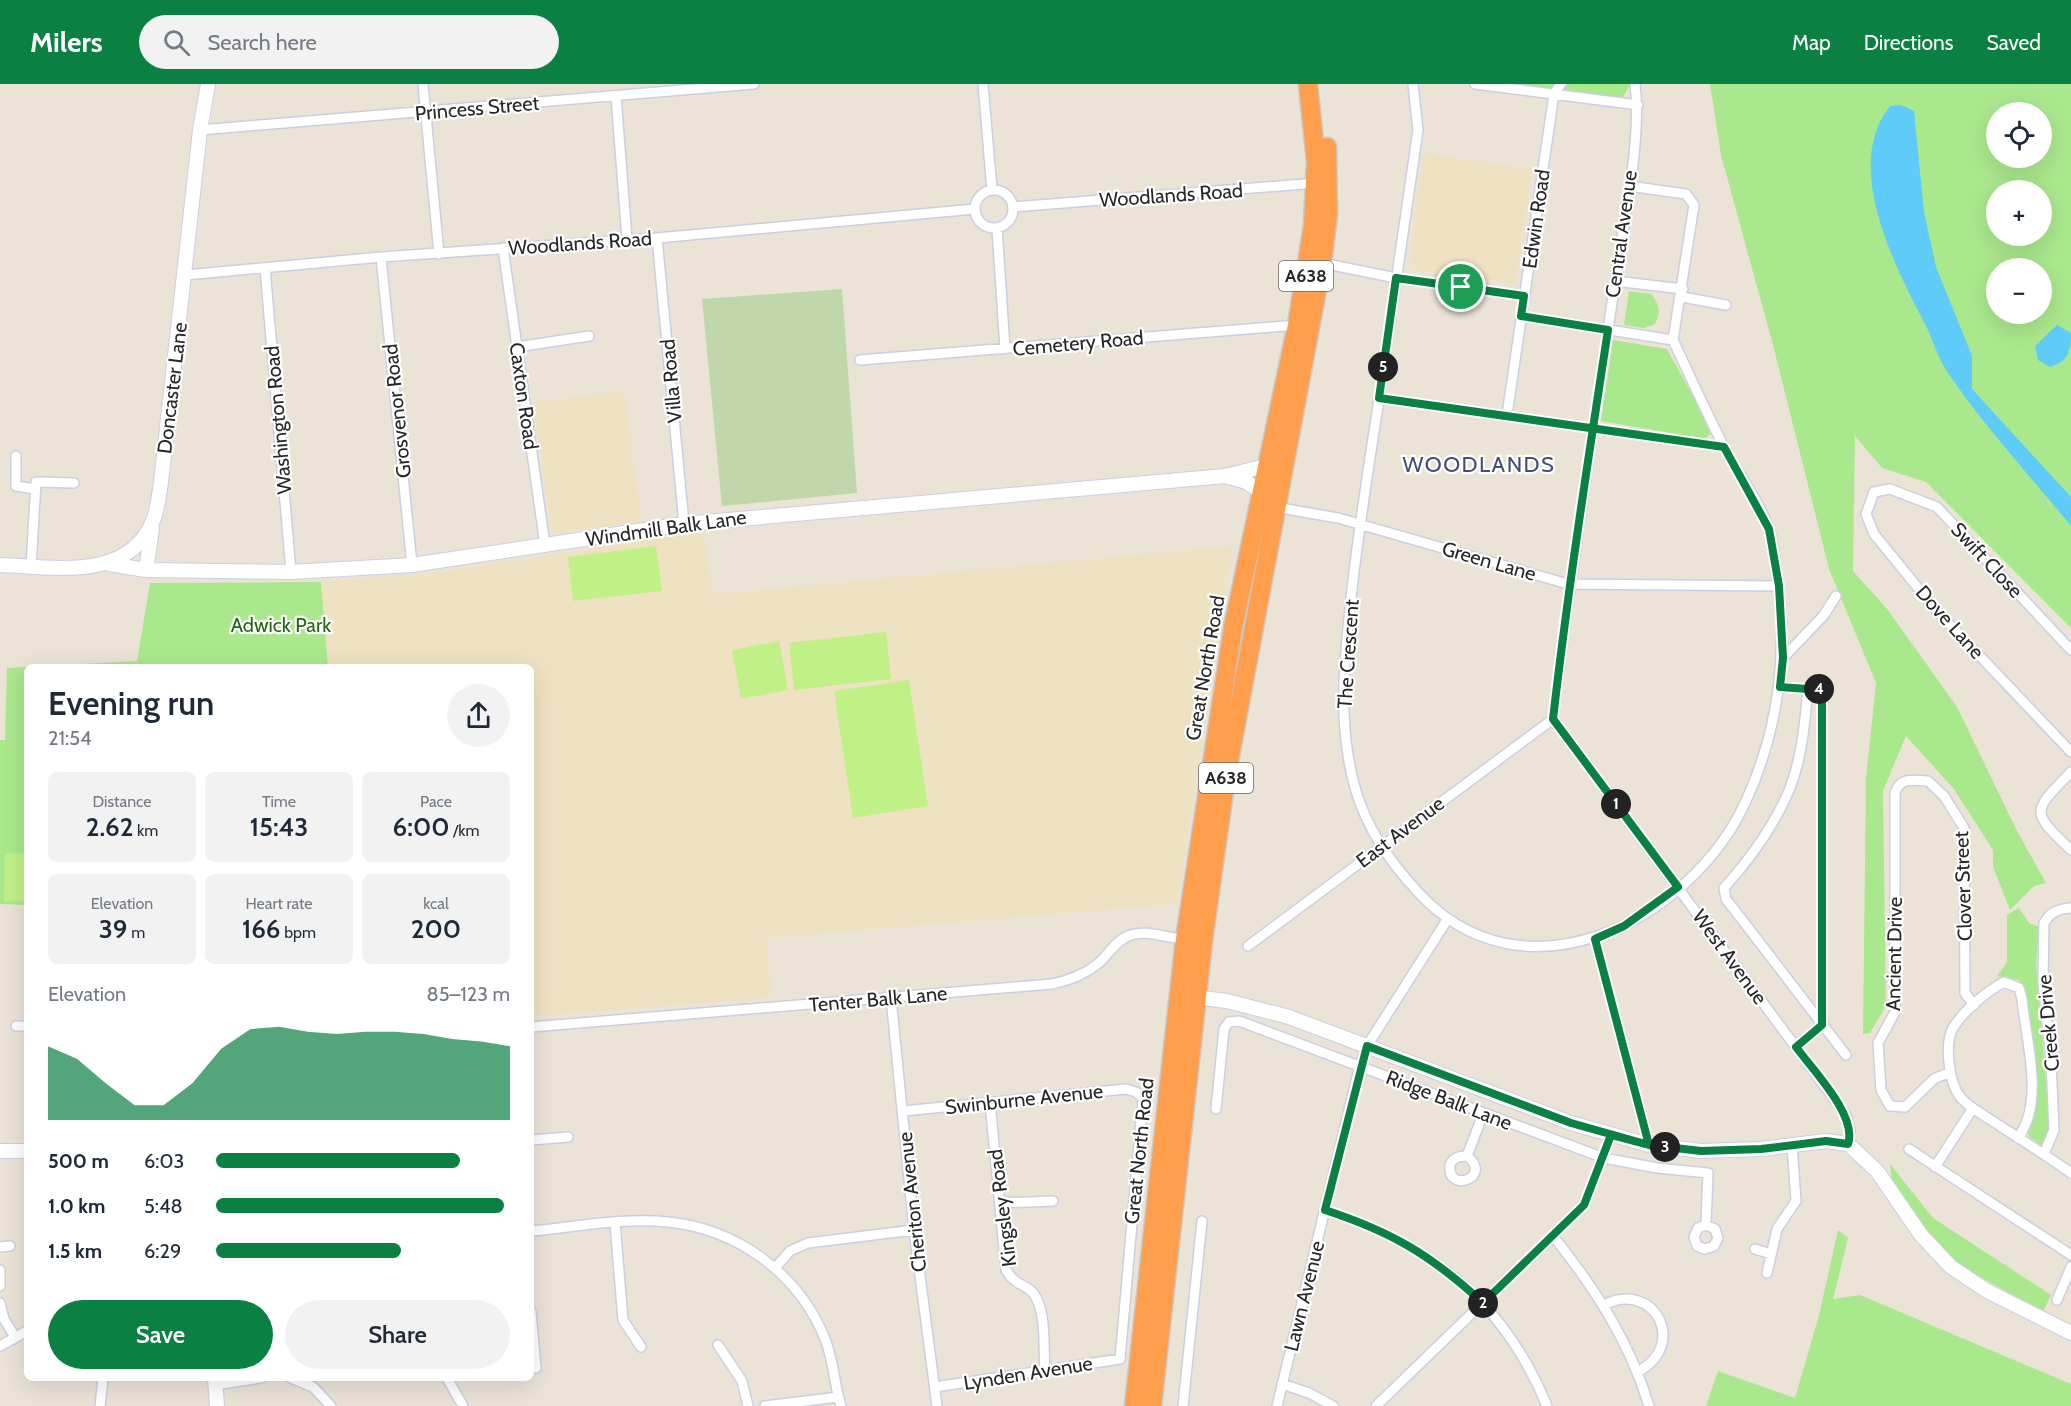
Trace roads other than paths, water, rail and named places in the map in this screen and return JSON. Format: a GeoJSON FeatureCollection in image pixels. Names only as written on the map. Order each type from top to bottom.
{"type":"FeatureCollection","features":[{"type":"Feature","properties":{"kind":"highway","name":"Great North Road"},"geometry":{"type":"LineString","coordinates":[[1152,1406],[1188,996],[1185,939],[1233,628],[1297,325],[1322,184],[1308,84]]}},
{"type":"Feature","properties":{"kind":"highway","name":"Great North Road"},"geometry":{"type":"LineString","coordinates":[[1134,1406],[1188,996],[1202,955],[1226,777],[1322,263],[1320,84]]}},
{"type":"Feature","properties":{"kind":"street","name":"Doncaster Lane"},"geometry":{"type":"LineString","coordinates":[[0,565],[84,567],[109,564],[127,554],[144,538],[154,518],[200,130],[208,84]]}},
{"type":"Feature","properties":{"kind":"street"},"geometry":{"type":"LineString","coordinates":[[423,84],[439,254]]}},
{"type":"Feature","properties":{"kind":"street","name":"Princess Street"},"geometry":{"type":"LineString","coordinates":[[200,130],[754,84]]}},
{"type":"Feature","properties":{"kind":"street"},"geometry":{"type":"LineString","coordinates":[[983,84],[992,190]]}},
{"type":"Feature","properties":{"kind":"street","name":"The Crescent"},"geometry":{"type":"LineString","coordinates":[[1413,84],[1418,130],[1359,524],[1344,670],[1344,717],[1356,789],[1366,817],[1401,874],[1447,920],[1473,933],[1517,947],[1552,947],[1595,939],[1624,926],[1678,887],[1702,865],[1727,833],[1745,803],[1762,760],[1780,687],[1783,658],[1779,586],[1769,529],[1724,447],[1673,340]]}},
{"type":"Feature","properties":{"kind":"street"},"geometry":{"type":"LineString","coordinates":[[1474,84],[1638,105]]}},
{"type":"Feature","properties":{"kind":"street"},"geometry":{"type":"LineString","coordinates":[[1554,94],[1561,84]]}},
{"type":"Feature","properties":{"kind":"street","name":"Central Avenue"},"geometry":{"type":"LineString","coordinates":[[1553,719],[1568,584],[1629,186],[1638,105],[1635,84]]}},
{"type":"Feature","properties":{"kind":"street","name":"Edwin Road"},"geometry":{"type":"LineString","coordinates":[[1508,415],[1554,94]]}},
{"type":"Feature","properties":{"kind":"street"},"geometry":{"type":"LineString","coordinates":[[616,96],[627,239]]}},
{"type":"Feature","properties":{"kind":"street","name":"Woodlands Road"},"geometry":{"type":"LineString","coordinates":[[1013,207],[1322,184]]}},
{"type":"Feature","properties":{"kind":"street"},"geometry":{"type":"LineString","coordinates":[[1521,316],[1673,340],[1694,205],[1686,194],[1629,186]]}},
{"type":"Feature","properties":{"kind":"street"},"geometry":{"type":"LineString","coordinates":[[992,190],[1007,195],[1013,207],[1011,218],[997,228],[981,223],[975,209],[978,198],[992,190]]}},
{"type":"Feature","properties":{"kind":"street","name":"Woodlands Road"},"geometry":{"type":"LineString","coordinates":[[184,275],[381,257],[657,238],[975,209]]}},
{"type":"Feature","properties":{"kind":"street"},"geometry":{"type":"LineString","coordinates":[[997,228],[1005,349]]}},
{"type":"Feature","properties":{"kind":"street","name":"Villa Road"},"geometry":{"type":"LineString","coordinates":[[657,238],[684,524]]}},
{"type":"Feature","properties":{"kind":"street","name":"Caxton Road"},"geometry":{"type":"LineString","coordinates":[[503,248],[545,544]]}},
{"type":"Feature","properties":{"kind":"street","name":"Grosvenor Road"},"geometry":{"type":"LineString","coordinates":[[381,257],[412,565]]}},
{"type":"Feature","properties":{"kind":"street"},"geometry":{"type":"LineString","coordinates":[[1322,263],[1396,278],[1524,296]]}},
{"type":"Feature","properties":{"kind":"street","name":"Washington Road"},"geometry":{"type":"LineString","coordinates":[[265,268],[291,572]]}},
{"type":"Feature","properties":{"kind":"street"},"geometry":{"type":"LineString","coordinates":[[1615,281],[1682,293],[1726,305]]}},
{"type":"Feature","properties":{"kind":"street","name":"Cemetery Road"},"geometry":{"type":"LineString","coordinates":[[860,360],[1297,325]]}},
{"type":"Feature","properties":{"kind":"street"},"geometry":{"type":"LineString","coordinates":[[517,347],[589,336]]}},
{"type":"Feature","properties":{"kind":"street"},"geometry":{"type":"LineString","coordinates":[[1379,398],[1593,426],[1724,447]]}},
{"type":"Feature","properties":{"kind":"street"},"geometry":{"type":"LineString","coordinates":[[16,456],[16,486],[35,489]]}},
{"type":"Feature","properties":{"kind":"street","name":"Windmill Balk Lane"},"geometry":{"type":"LineString","coordinates":[[109,564],[146,570],[291,572],[412,565],[684,524],[1225,476],[1266,466]]}},
{"type":"Feature","properties":{"kind":"street","name":"Windmill Balk Lane"},"geometry":{"type":"LineString","coordinates":[[1225,476],[1247,482],[1261,490]]}},
{"type":"Feature","properties":{"kind":"street"},"geometry":{"type":"LineString","coordinates":[[31,566],[36,482],[74,483]]}},
{"type":"Feature","properties":{"kind":"street","name":"Swift Close"},"geometry":{"type":"LineString","coordinates":[[1890,489],[1937,507],[2071,650]]}},
{"type":"Feature","properties":{"kind":"street","name":"Dove Lane"},"geometry":{"type":"LineString","coordinates":[[1890,489],[1874,492],[1869,500],[1866,514],[1874,534],[1936,610],[2071,752]]}},
{"type":"Feature","properties":{"kind":"street"},"geometry":{"type":"LineString","coordinates":[[1261,490],[1275,507]]}},
{"type":"Feature","properties":{"kind":"street","name":"Green Lane"},"geometry":{"type":"LineString","coordinates":[[1275,507],[1359,524],[1568,584],[1779,586]]}},
{"type":"Feature","properties":{"kind":"street"},"geometry":{"type":"LineString","coordinates":[[146,570],[154,518]]}},
{"type":"Feature","properties":{"kind":"street"},"geometry":{"type":"LineString","coordinates":[[1783,658],[1824,615],[1836,596]]}},
{"type":"Feature","properties":{"kind":"street"},"geometry":{"type":"LineString","coordinates":[[1780,687],[1822,690],[1822,1025],[1796,1047]]}},
{"type":"Feature","properties":{"kind":"street"},"geometry":{"type":"LineString","coordinates":[[1808,688],[1803,734],[1790,787],[1746,864],[1724,888],[1726,899],[1845,1055]]}},
{"type":"Feature","properties":{"kind":"street","name":"East Avenue"},"geometry":{"type":"LineString","coordinates":[[1248,946],[1553,719]]}},
{"type":"Feature","properties":{"kind":"street","name":"West Avenue"},"geometry":{"type":"LineString","coordinates":[[1553,719],[1846,1115],[1850,1130],[1848,1144]]}},
{"type":"Feature","properties":{"kind":"street"},"geometry":{"type":"LineString","coordinates":[[2071,772],[2051,791],[2040,813],[2043,823],[2071,850]]}},
{"type":"Feature","properties":{"kind":"street","name":"Clover Street"},"geometry":{"type":"LineString","coordinates":[[1895,793],[1897,786],[1906,780],[1928,781],[1944,796],[1964,828],[1965,993],[1974,1005]]}},
{"type":"Feature","properties":{"kind":"street","name":"Ancient Drive"},"geometry":{"type":"LineString","coordinates":[[1895,793],[1895,1012],[1878,1043],[1881,1090],[1890,1106],[1905,1107],[1934,1079],[1950,1072]]}},
{"type":"Feature","properties":{"kind":"street","name":"Creek Drive"},"geometry":{"type":"LineString","coordinates":[[2044,1154],[2054,1130],[2052,1061],[2043,982],[2044,923],[2049,915],[2058,909],[2071,908]]}},
{"type":"Feature","properties":{"kind":"street","name":"Lawn Avenue"},"geometry":{"type":"LineString","coordinates":[[1277,1406],[1360,1065],[1367,1046],[1447,920]]}},
{"type":"Feature","properties":{"kind":"street"},"geometry":{"type":"LineString","coordinates":[[1185,939],[1198,936],[1205,929]]}},
{"type":"Feature","properties":{"kind":"street","name":"Tenter Balk Lane"},"geometry":{"type":"LineString","coordinates":[[534,1028],[1052,984],[1071,980],[1089,970],[1117,943],[1130,936],[1141,934],[1185,939]]}},
{"type":"Feature","properties":{"kind":"street"},"geometry":{"type":"LineString","coordinates":[[1185,939],[1202,955]]}},
{"type":"Feature","properties":{"kind":"street"},"geometry":{"type":"LineString","coordinates":[[1595,939],[1649,1145]]}},
{"type":"Feature","properties":{"kind":"street"},"geometry":{"type":"LineString","coordinates":[[2018,1138],[2029,1120],[2032,1105],[2022,999],[2019,988],[2010,982],[2004,982],[1974,1005],[1953,1027],[1950,1037],[1950,1072],[1962,1099],[1973,1108],[2018,1138],[2044,1154],[2071,1173]]}},
{"type":"Feature","properties":{"kind":"street","name":"Ridge Balk Lane"},"geometry":{"type":"LineString","coordinates":[[1188,996],[1270,1011],[1571,1123],[1649,1145],[1701,1151],[1826,1141],[1848,1144]]}},
{"type":"Feature","properties":{"kind":"street","name":"Cheriton Avenue"},"geometry":{"type":"LineString","coordinates":[[891,998],[914,1230],[937,1406]]}},
{"type":"Feature","properties":{"kind":"street","name":"Ridge Balk Lane"},"geometry":{"type":"LineString","coordinates":[[1216,1109],[1224,1029],[1229,1022],[1239,1021],[1604,1158],[1657,1168],[1708,1173],[1706,1225]]}},
{"type":"Feature","properties":{"kind":"street"},"geometry":{"type":"LineString","coordinates":[[16,1026],[24,1026]]}},
{"type":"Feature","properties":{"kind":"street","name":"Swinburne Avenue"},"geometry":{"type":"LineString","coordinates":[[903,1110],[1126,1089],[1136,1092],[1143,1098],[1120,1359]]}},
{"type":"Feature","properties":{"kind":"street","name":"Kingsley Road"},"geometry":{"type":"LineString","coordinates":[[990,1102],[1006,1270],[1013,1282],[1033,1292],[1041,1309],[1045,1370]]}},
{"type":"Feature","properties":{"kind":"street"},"geometry":{"type":"LineString","coordinates":[[1935,1167],[1973,1108]]}},
{"type":"Feature","properties":{"kind":"street"},"geometry":{"type":"LineString","coordinates":[[1467,1156],[1483,1114]]}},
{"type":"Feature","properties":{"kind":"street"},"geometry":{"type":"LineString","coordinates":[[1376,1406],[1584,1205],[1611,1135]]}},
{"type":"Feature","properties":{"kind":"street"},"geometry":{"type":"LineString","coordinates":[[534,1140],[568,1137]]}},
{"type":"Feature","properties":{"kind":"street"},"geometry":{"type":"LineString","coordinates":[[1848,1144],[1877,1171],[1921,1235],[1952,1267],[1987,1291],[2071,1333]]}},
{"type":"Feature","properties":{"kind":"street"},"geometry":{"type":"LineString","coordinates":[[1767,1273],[1779,1224],[1796,1201],[1792,1145]]}},
{"type":"Feature","properties":{"kind":"street"},"geometry":{"type":"LineString","coordinates":[[1909,1149],[2071,1255]]}},
{"type":"Feature","properties":{"kind":"street"},"geometry":{"type":"LineString","coordinates":[[0,1150],[24,1151]]}},
{"type":"Feature","properties":{"kind":"street"},"geometry":{"type":"LineString","coordinates":[[1000,1203],[1053,1201]]}},
{"type":"Feature","properties":{"kind":"street"},"geometry":{"type":"LineString","coordinates":[[1325,1210],[1369,1224],[1410,1245],[1449,1271],[1483,1303],[1513,1340],[1537,1381],[1547,1406]]}},
{"type":"Feature","properties":{"kind":"street"},"geometry":{"type":"LineString","coordinates":[[1184,1406],[1202,1221]]}},
{"type":"Feature","properties":{"kind":"street"},"geometry":{"type":"LineString","coordinates":[[534,1231],[615,1223],[668,1222],[696,1227],[733,1240],[775,1268],[794,1287],[812,1311],[834,1366],[840,1401],[765,1406]]}},
{"type":"Feature","properties":{"kind":"street"},"geometry":{"type":"LineString","coordinates":[[615,1223],[622,1320],[641,1347]]}},
{"type":"Feature","properties":{"kind":"street"},"geometry":{"type":"LineString","coordinates":[[775,1268],[790,1251],[808,1243],[914,1230]]}},
{"type":"Feature","properties":{"kind":"street"},"geometry":{"type":"LineString","coordinates":[[1553,1236],[1604,1305],[1637,1372],[1649,1406]]}},
{"type":"Feature","properties":{"kind":"street"},"geometry":{"type":"LineString","coordinates":[[1755,1250],[1771,1254]]}},
{"type":"Feature","properties":{"kind":"street"},"geometry":{"type":"LineString","coordinates":[[2057,1300],[2071,1267]]}},
{"type":"Feature","properties":{"kind":"street"},"geometry":{"type":"LineString","coordinates":[[0,1270],[0,1286]]}},
{"type":"Feature","properties":{"kind":"street"},"geometry":{"type":"LineString","coordinates":[[1604,1305],[1626,1298],[1638,1300],[1657,1314],[1664,1336],[1662,1348],[1648,1367],[1637,1372]]}},
{"type":"Feature","properties":{"kind":"street"},"geometry":{"type":"LineString","coordinates":[[0,1303],[4,1319],[15,1337]]}},
{"type":"Feature","properties":{"kind":"street"},"geometry":{"type":"LineString","coordinates":[[0,1346],[24,1333]]}},
{"type":"Feature","properties":{"kind":"street"},"geometry":{"type":"LineString","coordinates":[[717,1345],[742,1381],[748,1406]]}},
{"type":"Feature","properties":{"kind":"street"},"geometry":{"type":"LineString","coordinates":[[534,1346],[536,1368]]}},
{"type":"Feature","properties":{"kind":"street","name":"Lynden Avenue"},"geometry":{"type":"LineString","coordinates":[[935,1387],[1120,1359]]}},
{"type":"Feature","properties":{"kind":"street"},"geometry":{"type":"LineString","coordinates":[[100,1406],[103,1381]]}},
{"type":"Feature","properties":{"kind":"street"},"geometry":{"type":"LineString","coordinates":[[298,1381],[313,1387],[331,1406]]}},
{"type":"Feature","properties":{"kind":"street"},"geometry":{"type":"LineString","coordinates":[[449,1381],[463,1406]]}},
{"type":"Feature","properties":{"kind":"street"},"geometry":{"type":"LineString","coordinates":[[215,1382],[217,1406]]}},
{"type":"Feature","properties":{"kind":"street"},"geometry":{"type":"LineString","coordinates":[[1282,1384],[1309,1393],[1333,1406]]}},
{"type":"Feature","properties":{"kind":"water"},"geometry":{"type":"Polygon","coordinates":[[[1901,105],[1914,111],[1924,212],[1936,267],[1972,356],[1972,389],[2071,497],[2071,526],[1992,432],[1948,373],[1889,248],[1872,188],[1871,158],[1876,131],[1890,106],[1901,105]]]}},
{"type":"Feature","properties":{"kind":"water"},"geometry":{"type":"Polygon","coordinates":[[[2057,325],[2071,333],[2070,345],[2065,358],[2050,367],[2038,360],[2035,346],[2057,325]]]}},
{"type":"Feature","properties":{"kind":"district","name":"WOODLANDS"},"geometry":{"type":"Point","coordinates":[1479,464]}},
{"type":"Feature","properties":{"kind":"park label","name":"Adwick Park"},"geometry":{"type":"Point","coordinates":[281,625]}}]}
